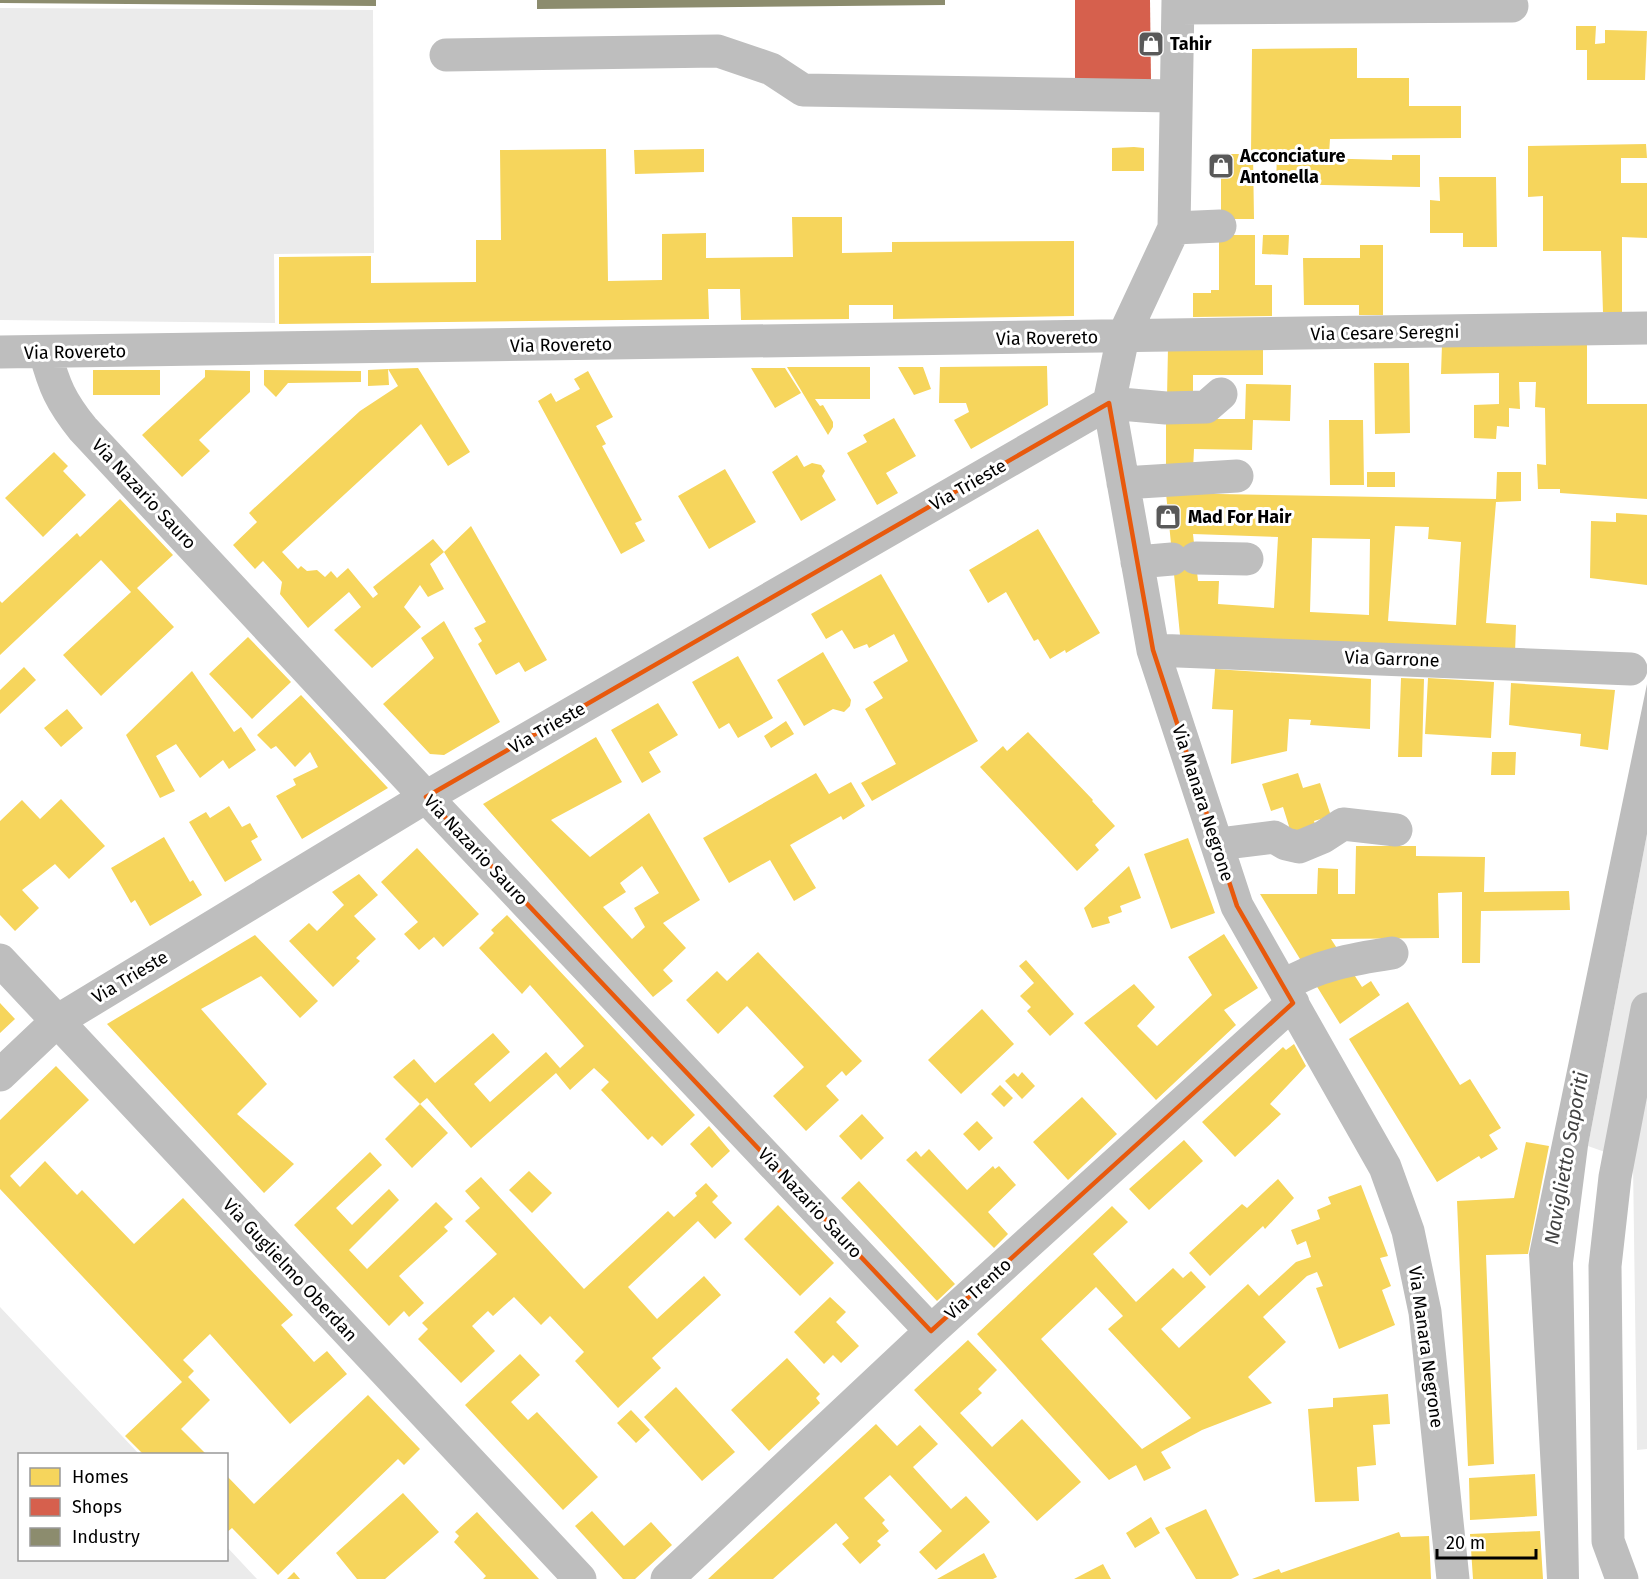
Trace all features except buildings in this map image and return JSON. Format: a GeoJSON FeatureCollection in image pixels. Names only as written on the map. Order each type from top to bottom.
{"type":"FeatureCollection","features":[{"type":"Feature","properties":{"kind":"street"},"geometry":{"type":"LineString","coordinates":[[1178,4],[1512,6]]}},
{"type":"Feature","properties":{"kind":"street","name":"Via Manara Negrone"},"geometry":{"type":"LineString","coordinates":[[1178,4],[1174,228],[1123,337],[1109,403],[1153,650],[1219,844],[1237,906],[1385,1167],[1408,1231],[1425,1312],[1453,1579]]}},
{"type":"Feature","properties":{"kind":"street"},"geometry":{"type":"LineString","coordinates":[[446,55],[717,51],[771,69],[803,90],[1176,96]]}},
{"type":"Feature","properties":{"kind":"street"},"geometry":{"type":"LineString","coordinates":[[1174,228],[1220,226]]}},
{"type":"Feature","properties":{"kind":"street","name":"Via Cesare Seregni"},"geometry":{"type":"LineString","coordinates":[[1123,337],[1647,328]]}},
{"type":"Feature","properties":{"kind":"street","name":"Via Rovereto"},"geometry":{"type":"LineString","coordinates":[[0,352],[1123,337]]}},
{"type":"Feature","properties":{"kind":"street","name":"Via Nazario Sauro"},"geometry":{"type":"LineString","coordinates":[[45,352],[53,385],[63,405],[83,429],[426,797],[931,1331]]}},
{"type":"Feature","properties":{"kind":"street"},"geometry":{"type":"LineString","coordinates":[[1109,403],[1166,408],[1206,407],[1221,394]]}},
{"type":"Feature","properties":{"kind":"street","name":"Via Trieste"},"geometry":{"type":"LineString","coordinates":[[0,1075],[57,1021],[426,797],[1109,403]]}},
{"type":"Feature","properties":{"kind":"street"},"geometry":{"type":"LineString","coordinates":[[1123,483],[1237,476]]}},
{"type":"Feature","properties":{"kind":"street"},"geometry":{"type":"LineString","coordinates":[[1137,562],[1247,559]]}},
{"type":"Feature","properties":{"kind":"street","name":"Via Garrone"},"geometry":{"type":"LineString","coordinates":[[1153,650],[1630,669]]}},
{"type":"Feature","properties":{"kind":"street"},"geometry":{"type":"LineString","coordinates":[[1219,844],[1274,837],[1286,844],[1299,847],[1323,837],[1343,824],[1396,830]]}},
{"type":"Feature","properties":{"kind":"street","name":"Via Trento"},"geometry":{"type":"LineString","coordinates":[[667,1579],[1288,994],[1308,971],[1344,960],[1392,953]]}},
{"type":"Feature","properties":{"kind":"street","name":"Via Guglielmo Oberdan"},"geometry":{"type":"LineString","coordinates":[[0,960],[580,1579]]}},
{"type":"Feature","properties":{"kind":"street"},"geometry":{"type":"LineString","coordinates":[[1622,1579],[1608,1541],[1605,1266],[1615,1177],[1647,1009]]}},
{"type":"Feature","properties":{"kind":"highlighted area"},"geometry":{"type":"Polygon","coordinates":[[[1109,403],[1153,650],[1237,906],[1293,1003],[931,1331],[426,797],[1109,403]]]}},
{"type":"Feature","properties":{"kind":"shaded area"},"geometry":{"type":"Polygon","coordinates":[[[0,8],[373,10],[374,253],[274,254],[275,323],[0,320],[0,8]]]}},
{"type":"Feature","properties":{"kind":"shaded area"},"geometry":{"type":"Polygon","coordinates":[[[1647,834],[1647,1449],[1637,1450],[1633,1162],[1588,1146],[1647,834]]]}},
{"type":"Feature","properties":{"kind":"shaded area"},"geometry":{"type":"Polygon","coordinates":[[[0,1307],[138,1453],[18,1453],[18,1561],[228,1561],[228,1548],[257,1579],[0,1579],[0,1307]]]}},
{"type":"Feature","properties":{"kind":"water","name":"Naviglietto Saporiti"},"geometry":{"type":"Polygon","coordinates":[[[1647,684],[1647,834],[1588,1146],[1573,1263],[1579,1579],[1547,1579],[1529,1254],[1647,684]]]}},
{"type":"Feature","properties":{"kind":"place","name":"Tahir"},"geometry":{"type":"Point","coordinates":[1151,44]}},
{"type":"Feature","properties":{"kind":"place","name":"Acconciature Antonella"},"geometry":{"type":"Point","coordinates":[1221,166]}},
{"type":"Feature","properties":{"kind":"place","name":"Mad For Hair"},"geometry":{"type":"Point","coordinates":[1168,517]}}]}
